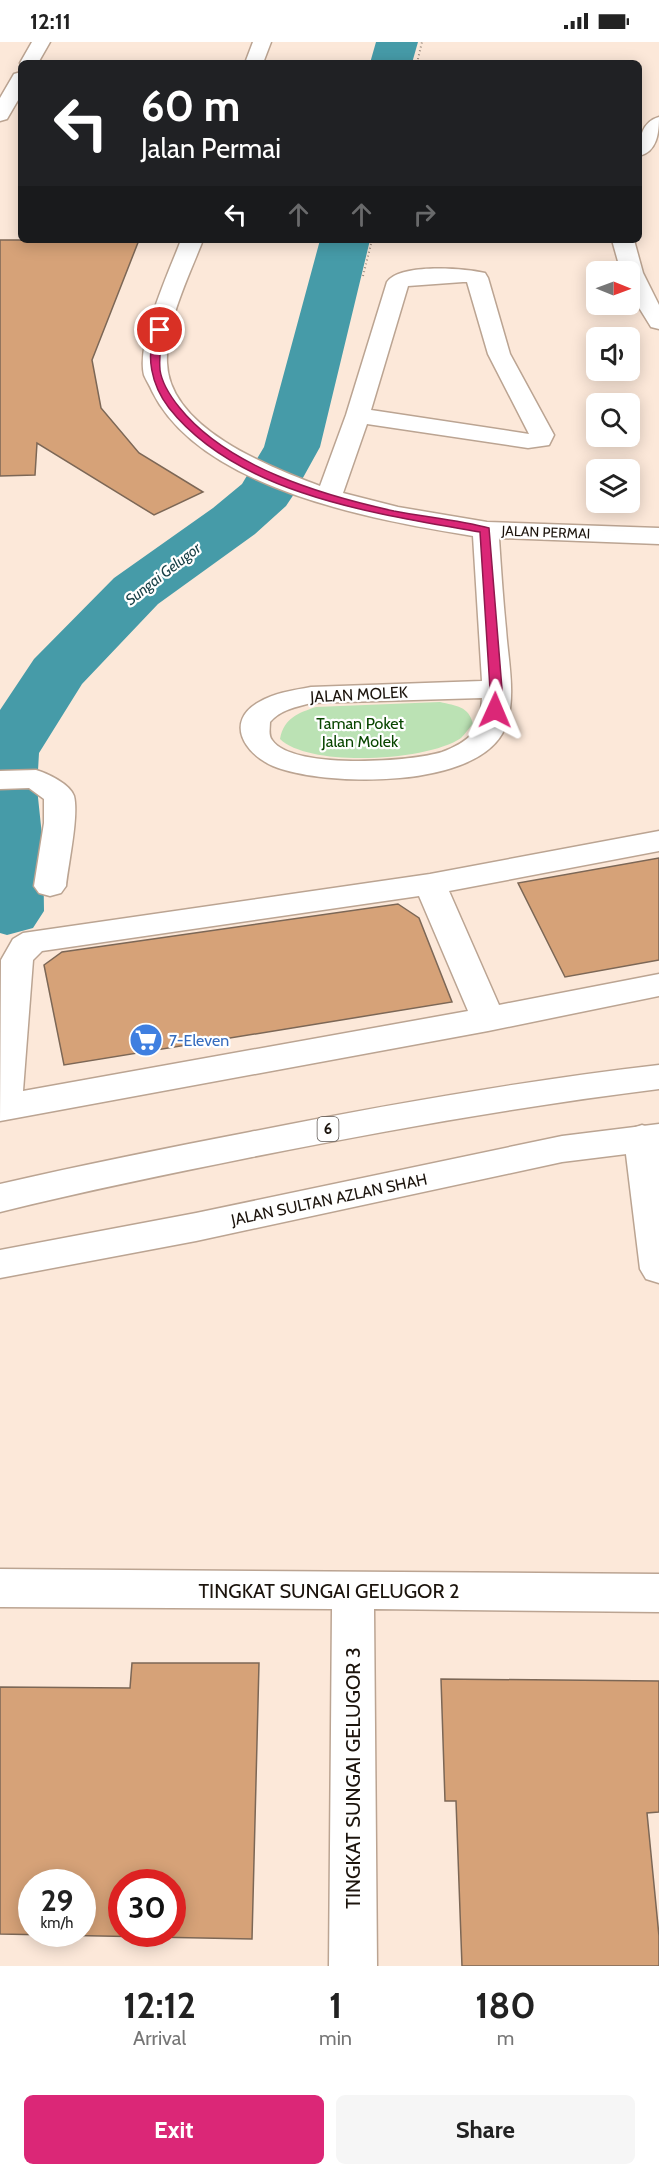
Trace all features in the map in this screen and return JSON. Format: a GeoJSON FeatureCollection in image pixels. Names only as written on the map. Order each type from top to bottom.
{"type":"FeatureCollection","features":[{"type":"Feature","properties":{"kind":"main road"},"geometry":{"type":"LineString","coordinates":[[31,60],[41,42]]}},
{"type":"Feature","properties":{"kind":"main road"},"geometry":{"type":"LineString","coordinates":[[255,60],[262,42]]}},
{"type":"Feature","properties":{"kind":"main road"},"geometry":{"type":"LineString","coordinates":[[0,115],[18,83]]}},
{"type":"Feature","properties":{"kind":"main road"},"geometry":{"type":"LineString","coordinates":[[642,146],[659,123]]}},
{"type":"Feature","properties":{"kind":"main road","name":"JALAN PERMAI"},"geometry":{"type":"LineString","coordinates":[[191,243],[157,341],[156,372],[164,395],[182,417],[207,441],[259,472],[329,497],[392,514],[485,530],[659,536]]}},
{"type":"Feature","properties":{"kind":"main road"},"geometry":{"type":"LineString","coordinates":[[624,243],[627,264],[641,297],[659,322]]}},
{"type":"Feature","properties":{"kind":"main road"},"geometry":{"type":"LineString","coordinates":[[329,497],[358,415],[389,308],[400,279],[472,276],[479,282],[499,354],[542,435],[540,440],[528,441],[358,415]]}},
{"type":"Feature","properties":{"kind":"main road","name":"JALAN MOLEK"},"geometry":{"type":"LineString","coordinates":[[485,530],[496,689],[492,728],[482,741],[461,754],[420,766],[354,771],[320,769],[278,758],[256,739],[255,726],[262,714],[273,706],[289,700],[311,696],[496,689]]}},
{"type":"Feature","properties":{"kind":"main road"},"geometry":{"type":"LineString","coordinates":[[0,780],[36,779],[59,796],[59,822],[50,886]]}},
{"type":"Feature","properties":{"kind":"main road"},"geometry":{"type":"LineString","coordinates":[[659,841],[430,884],[34,940],[24,947],[17,960],[2,1108],[488,1019],[659,985]]}},
{"type":"Feature","properties":{"kind":"main road"},"geometry":{"type":"LineString","coordinates":[[430,884],[488,1019]]}},
{"type":"Feature","properties":{"kind":"main road","name":"6"},"geometry":{"type":"LineString","coordinates":[[0,1198],[64,1182],[344,1126],[483,1102],[659,1077]]}},
{"type":"Feature","properties":{"kind":"main road"},"geometry":{"type":"LineString","coordinates":[[650,1137],[659,1269]]}},
{"type":"Feature","properties":{"kind":"main road","name":"JALAN SULTAN AZLAN SHAH"},"geometry":{"type":"LineString","coordinates":[[0,1264],[196,1227],[562,1149],[650,1137]]}},
{"type":"Feature","properties":{"kind":"main road","name":"TINGKAT SUNGAI GELUGOR 2"},"geometry":{"type":"LineString","coordinates":[[0,1588],[659,1593]]}},
{"type":"Feature","properties":{"kind":"main road","name":"TINGKAT SUNGAI GELUGOR 3"},"geometry":{"type":"LineString","coordinates":[[353,1591],[353,1966]]}},
{"type":"Feature","properties":{"kind":"path"},"geometry":{"type":"LineString","coordinates":[[418,60],[422,42]]}},
{"type":"Feature","properties":{"kind":"green space","name":"Taman Poket Jalan Molek"},"geometry":{"type":"Polygon","coordinates":[[[440,702],[465,710],[473,724],[461,738],[445,746],[423,752],[369,758],[342,757],[316,754],[295,748],[280,739],[288,721],[316,707],[440,702]]]}},
{"type":"Feature","properties":{"kind":"building"},"geometry":{"type":"Polygon","coordinates":[[[0,240],[18,240],[18,243],[138,243],[92,360],[101,408],[139,453],[203,492],[154,515],[37,443],[35,475],[0,476],[0,240]]]}},
{"type":"Feature","properties":{"kind":"building"},"geometry":{"type":"Polygon","coordinates":[[[659,858],[659,960],[565,977],[518,883],[659,858]]]}},
{"type":"Feature","properties":{"kind":"building"},"geometry":{"type":"Polygon","coordinates":[[[398,904],[419,918],[452,1002],[64,1065],[44,965],[62,952],[398,904]]]}},
{"type":"Feature","properties":{"kind":"building"},"geometry":{"type":"Polygon","coordinates":[[[132,1663],[259,1663],[252,1939],[186,1938],[186,1869],[108,1869],[108,1936],[96,1936],[96,1869],[18,1869],[18,1934],[0,1934],[0,1687],[130,1688],[132,1663]]]}},
{"type":"Feature","properties":{"kind":"building"},"geometry":{"type":"Polygon","coordinates":[[[441,1679],[659,1681],[659,1812],[647,1813],[659,1936],[659,1966],[462,1966],[456,1801],[445,1801],[441,1679]]]}},
{"type":"Feature","properties":{"kind":"waterway","name":"Sungai Gelugor"},"geometry":{"type":"LineString","coordinates":[[392,60],[397,42]]}},
{"type":"Feature","properties":{"kind":"waterway","name":"Sungai Gelugor"},"geometry":{"type":"LineString","coordinates":[[7,911],[8,845],[3,788],[5,753],[57,673],[136,591],[234,521],[265,494],[292,447],[344,243]]}},
{"type":"Feature","properties":{"kind":"place","name":"7-Eleven"},"geometry":{"type":"Point","coordinates":[146,1040]}},
{"type":"Feature","properties":{"kind":"route"},"geometry":{"type":"LineString","coordinates":[[160,330],[157,341],[156,372],[164,395],[182,417],[207,441],[259,472],[304,489],[392,514],[485,530],[496,689],[495,710]]}}]}
